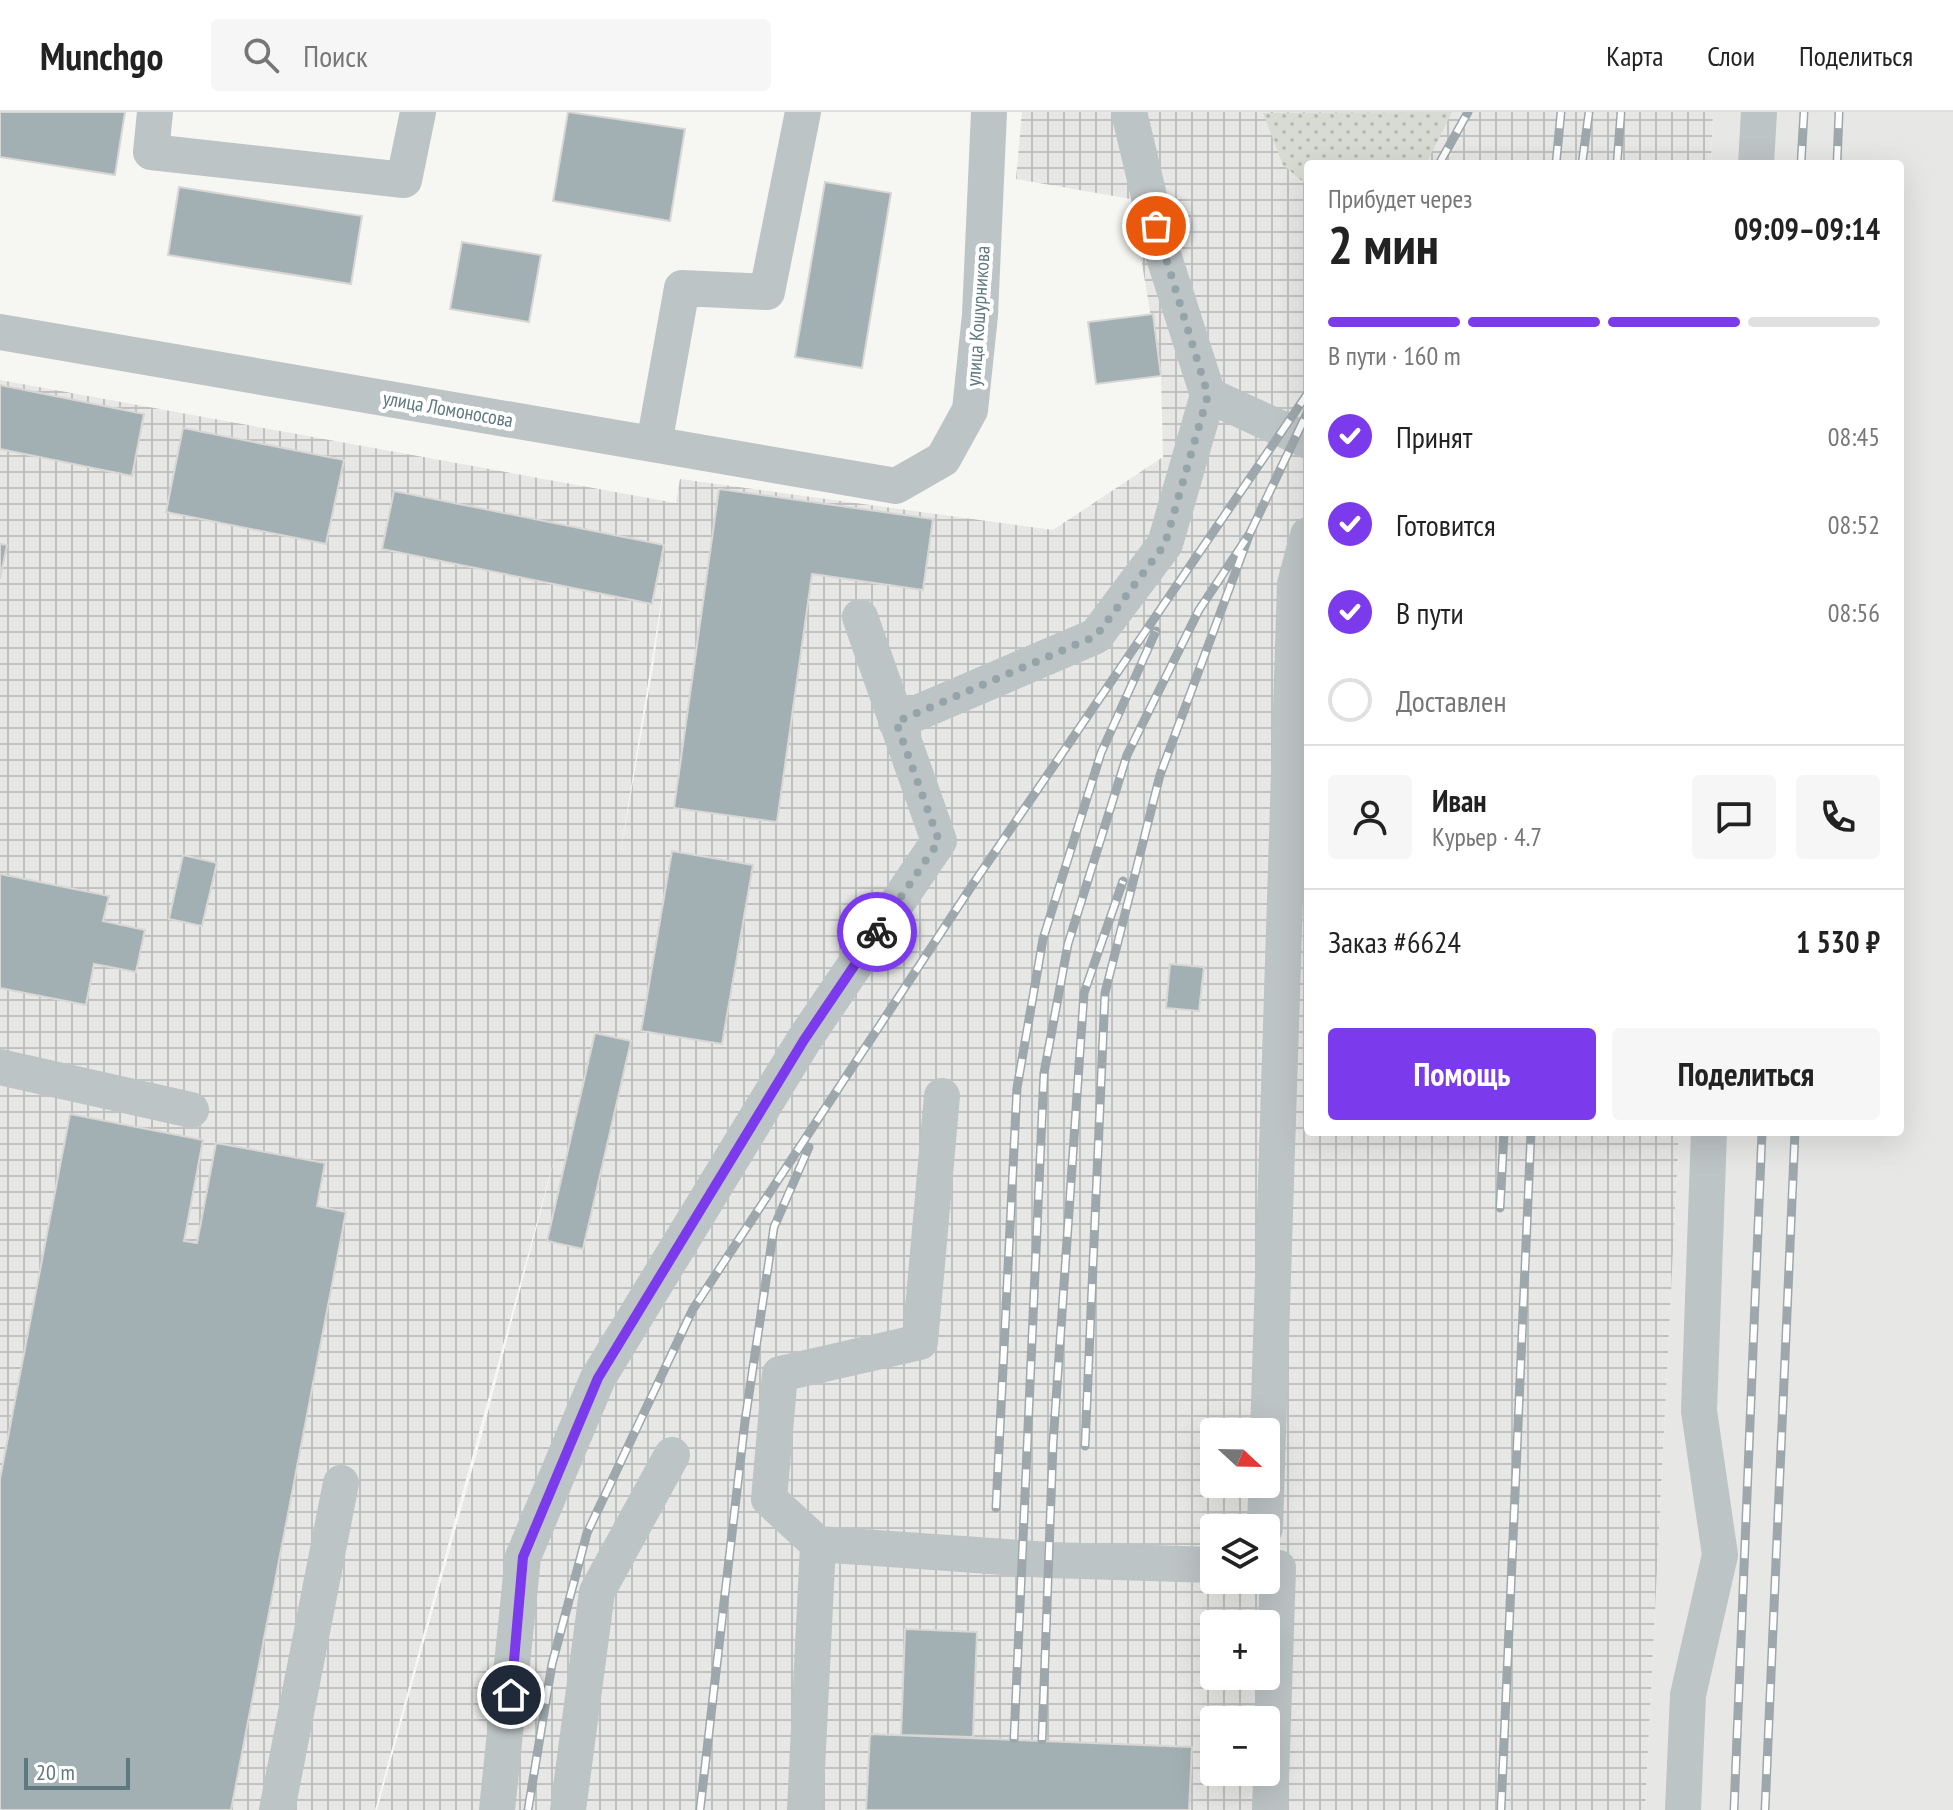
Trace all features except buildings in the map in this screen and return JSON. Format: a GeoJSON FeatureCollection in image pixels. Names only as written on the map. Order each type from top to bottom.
{"type":"FeatureCollection","features":[{"type":"Feature","properties":{"kind":"street"},"geometry":{"type":"LineString","coordinates":[[155,112],[151,152],[404,180],[418,112]]}},
{"type":"Feature","properties":{"kind":"street"},"geometry":{"type":"LineString","coordinates":[[654,444],[682,288],[767,292],[803,112]]}},
{"type":"Feature","properties":{"kind":"street","name":"улица Кошурникова"},"geometry":{"type":"LineString","coordinates":[[896,486],[943,459],[970,410],[980,315],[989,112]]}},
{"type":"Feature","properties":{"kind":"street"},"geometry":{"type":"LineString","coordinates":[[896,722],[1096,636],[1165,544],[1208,395],[1162,251],[1129,112]]}},
{"type":"Feature","properties":{"kind":"street"},"geometry":{"type":"LineString","coordinates":[[1756,160],[1759,112]]}},
{"type":"Feature","properties":{"kind":"street","name":"улица Ломоносова"},"geometry":{"type":"LineString","coordinates":[[0,332],[896,486]]}},
{"type":"Feature","properties":{"kind":"street"},"geometry":{"type":"LineString","coordinates":[[1208,395],[1304,439]]}},
{"type":"Feature","properties":{"kind":"street"},"geometry":{"type":"LineString","coordinates":[[1265,1514],[1295,584],[1304,550]]}},
{"type":"Feature","properties":{"kind":"street"},"geometry":{"type":"LineString","coordinates":[[497,1810],[523,1557],[598,1378],[804,1040],[939,841],[860,617]]}},
{"type":"Feature","properties":{"kind":"street"},"geometry":{"type":"LineString","coordinates":[[0,1067],[191,1110]]}},
{"type":"Feature","properties":{"kind":"street"},"geometry":{"type":"LineString","coordinates":[[942,1096],[920,1342],[780,1374],[769,1499],[818,1544],[1049,1560],[1200,1565]]}},
{"type":"Feature","properties":{"kind":"street"},"geometry":{"type":"LineString","coordinates":[[1683,1810],[1688,1695],[1720,1555],[1699,1411],[1709,1136]]}},
{"type":"Feature","properties":{"kind":"street"},"geometry":{"type":"LineString","coordinates":[[568,1810],[597,1592],[672,1455]]}},
{"type":"Feature","properties":{"kind":"street"},"geometry":{"type":"LineString","coordinates":[[277,1810],[341,1483]]}},
{"type":"Feature","properties":{"kind":"street"},"geometry":{"type":"LineString","coordinates":[[805,1810],[818,1544]]}},
{"type":"Feature","properties":{"kind":"street"},"geometry":{"type":"LineString","coordinates":[[1270,1810],[1277,1594]]}},
{"type":"Feature","properties":{"kind":"shaded area"},"geometry":{"type":"Polygon","coordinates":[[[1022,112],[1713,112],[1711,160],[1304,160],[1304,1136],[1679,1136],[1645,1810],[377,1810],[483,1431],[560,1138],[375,1810],[0,1810],[0,380],[676,503],[680,479],[1053,530],[1163,457],[1161,376],[1131,199],[1016,179],[1022,112]],[[665,578],[621,850],[653,667],[665,578]]]}},
{"type":"Feature","properties":{"kind":"shaded area"},"geometry":{"type":"Polygon","coordinates":[[[1452,112],[1428,160],[1304,160],[1304,183],[1283,165],[1263,113],[1452,112]]]}},
{"type":"Feature","properties":{"kind":"shaded area"},"geometry":{"type":"Polygon","coordinates":[[[1713,112],[1953,112],[1953,1810],[1645,1810],[1679,1136],[1904,1136],[1904,160],[1711,160],[1713,112]]]}},
{"type":"Feature","properties":{"kind":"railway"},"geometry":{"type":"LineString","coordinates":[[1441,160],[1468,112]]}},
{"type":"Feature","properties":{"kind":"railway"},"geometry":{"type":"LineString","coordinates":[[1556,160],[1561,112]]}},
{"type":"Feature","properties":{"kind":"railway"},"geometry":{"type":"LineString","coordinates":[[1583,160],[1589,112]]}},
{"type":"Feature","properties":{"kind":"railway"},"geometry":{"type":"LineString","coordinates":[[1617,160],[1621,112]]}},
{"type":"Feature","properties":{"kind":"railway"},"geometry":{"type":"LineString","coordinates":[[1801,160],[1804,112]]}},
{"type":"Feature","properties":{"kind":"railway"},"geometry":{"type":"LineString","coordinates":[[1837,160],[1839,112]]}},
{"type":"Feature","properties":{"kind":"railway"},"geometry":{"type":"LineString","coordinates":[[528,1810],[552,1664],[587,1533],[693,1309],[971,887],[1304,399]]}},
{"type":"Feature","properties":{"kind":"railway"},"geometry":{"type":"LineString","coordinates":[[1085,1446],[1105,993],[1160,775],[1250,533],[1304,419]]}},
{"type":"Feature","properties":{"kind":"railway"},"geometry":{"type":"LineString","coordinates":[[1014,1739],[1044,1073],[1068,944],[1127,755],[1199,610],[1250,533]]}},
{"type":"Feature","properties":{"kind":"railway"},"geometry":{"type":"LineString","coordinates":[[996,1508],[1017,1088],[1043,939],[1101,753],[1156,631]]}},
{"type":"Feature","properties":{"kind":"railway"},"geometry":{"type":"LineString","coordinates":[[1042,1740],[1053,1444],[1084,993],[1123,881]]}},
{"type":"Feature","properties":{"kind":"railway"},"geometry":{"type":"LineString","coordinates":[[1500,1208],[1504,1136]]}},
{"type":"Feature","properties":{"kind":"railway"},"geometry":{"type":"LineString","coordinates":[[1501,1810],[1531,1136]]}},
{"type":"Feature","properties":{"kind":"railway"},"geometry":{"type":"LineString","coordinates":[[1734,1810],[1762,1136]]}},
{"type":"Feature","properties":{"kind":"railway"},"geometry":{"type":"LineString","coordinates":[[1765,1810],[1795,1136]]}},
{"type":"Feature","properties":{"kind":"railway"},"geometry":{"type":"LineString","coordinates":[[700,1810],[745,1421],[774,1227],[809,1147]]}},
{"type":"Feature","properties":{"kind":"way so far"},"geometry":{"type":"LineString","coordinates":[[877,932],[939,841],[896,722],[1096,636],[1165,544],[1208,395],[1156,226]]}},
{"type":"Feature","properties":{"kind":"route"},"geometry":{"type":"LineString","coordinates":[[511,1695],[523,1557],[598,1378],[804,1040],[877,932]]}}]}
